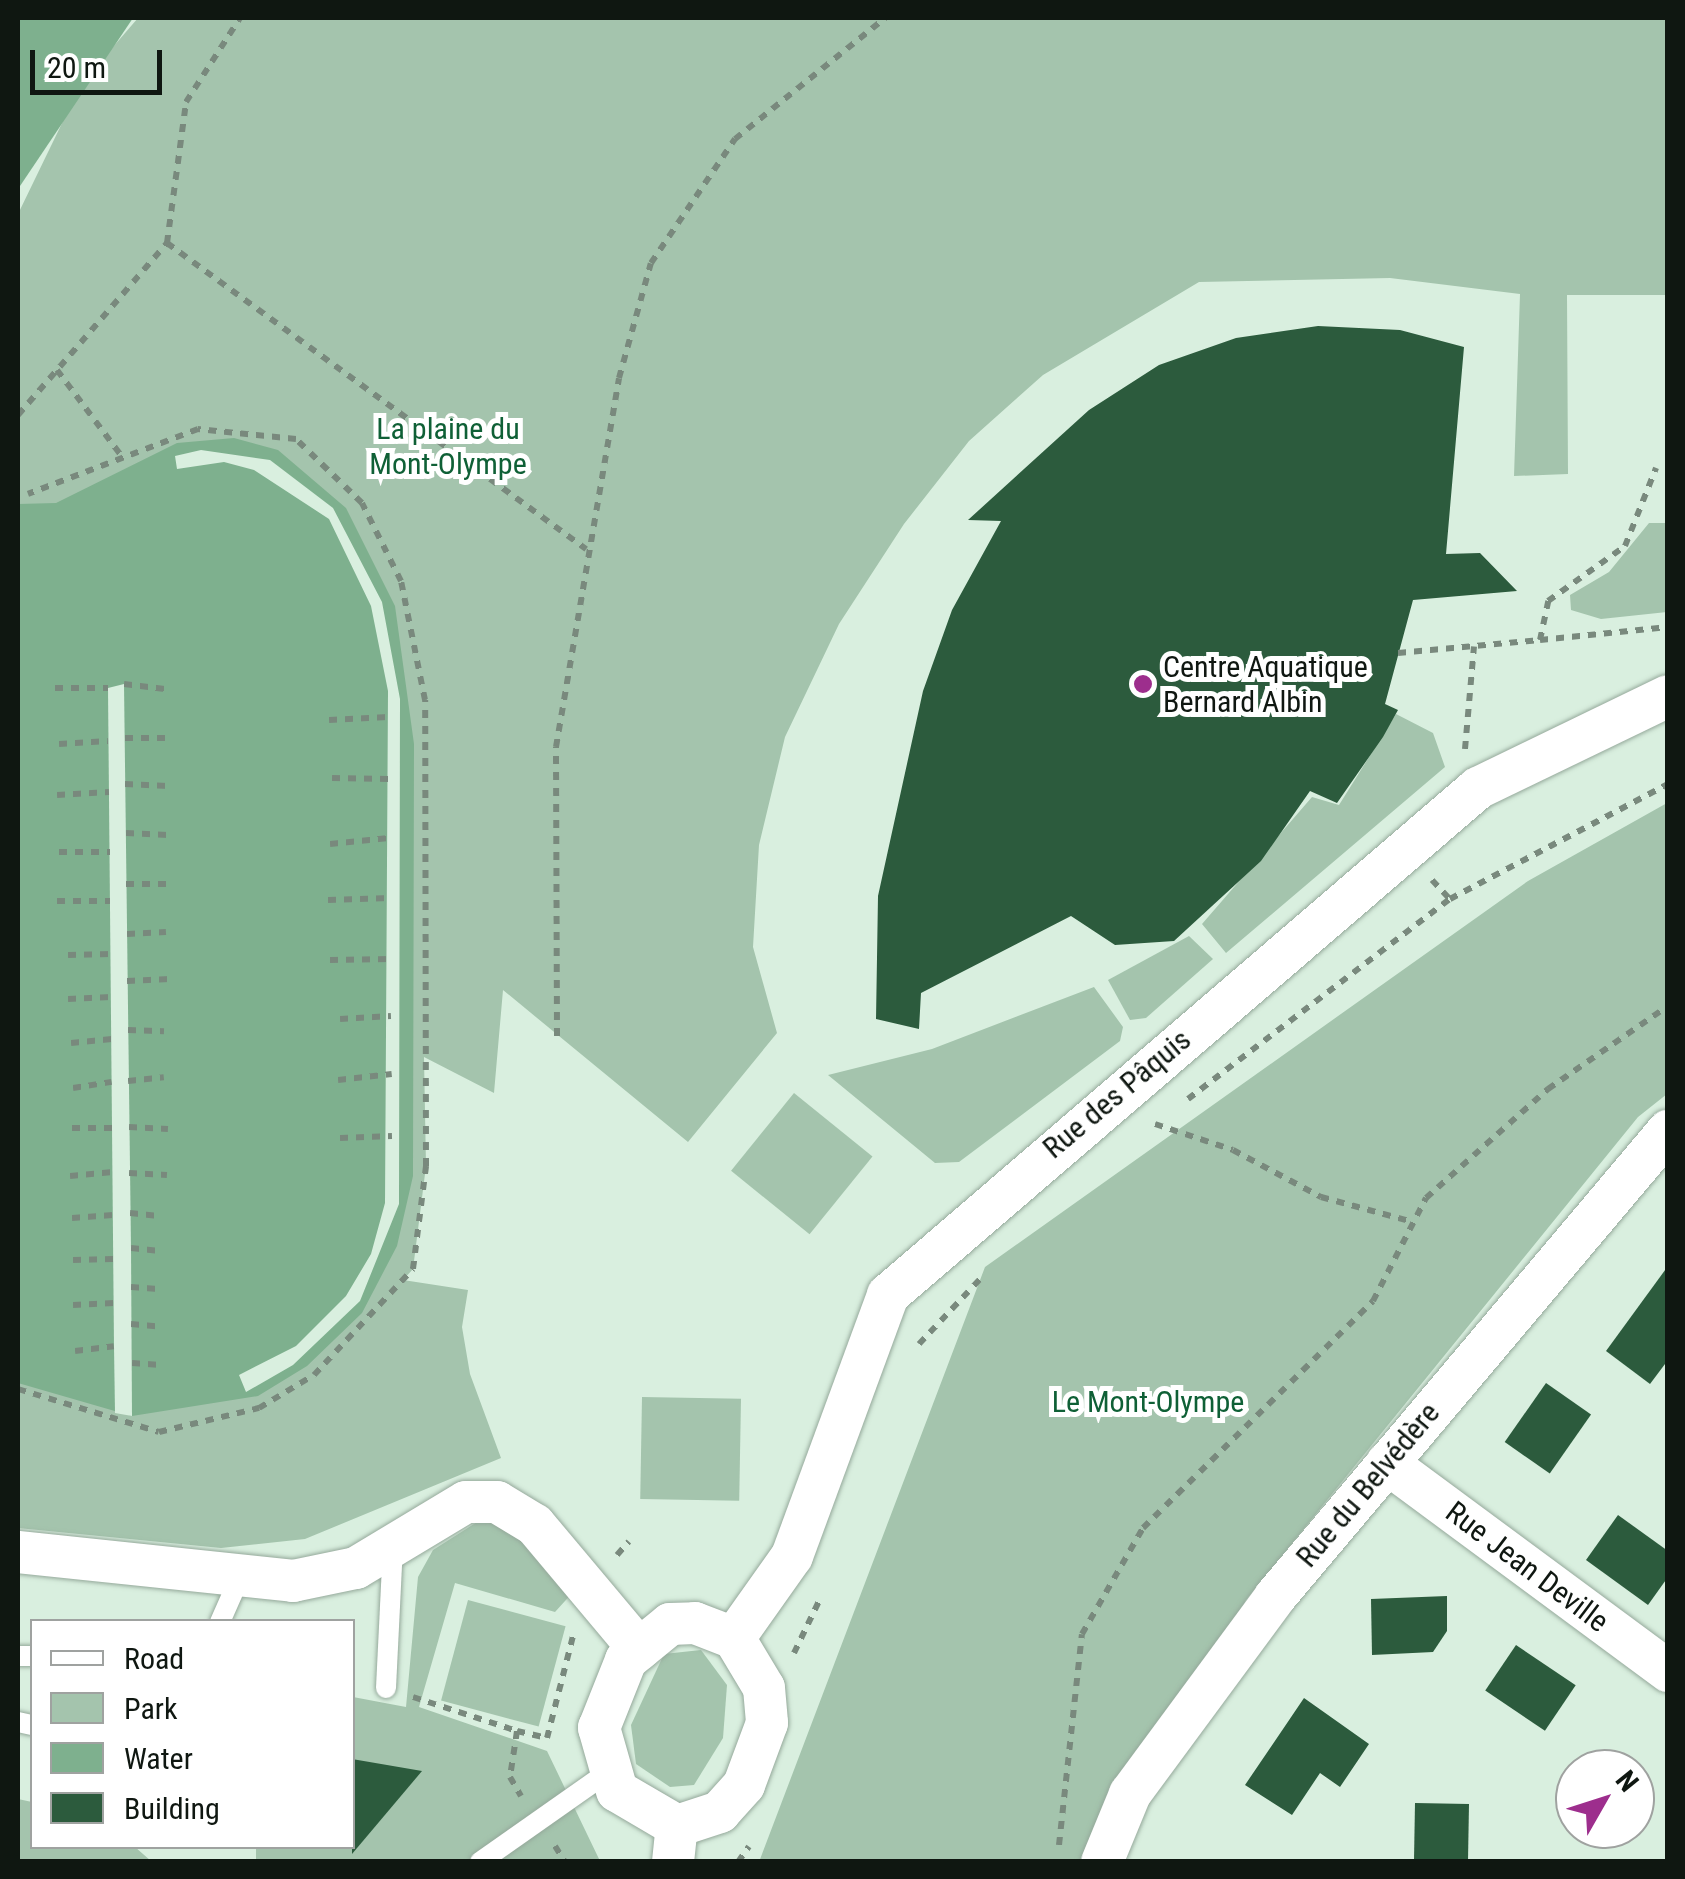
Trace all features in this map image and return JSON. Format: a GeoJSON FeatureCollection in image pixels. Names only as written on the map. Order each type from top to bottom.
{"type":"FeatureCollection","features":[{"type":"Feature","properties":{"kind":"street","name":"Rue des Pâquis"},"geometry":{"type":"LineString","coordinates":[[734,1638],[792,1556],[888,1295],[1478,788],[1668,696]]}},
{"type":"Feature","properties":{"kind":"street","name":"Rue du Belvédère"},"geometry":{"type":"LineString","coordinates":[[1102,1862],[1130,1794],[1387,1463],[1668,1131]]}},
{"type":"Feature","properties":{"kind":"street","name":"Rue Jean Deville"},"geometry":{"type":"LineString","coordinates":[[1387,1463],[1668,1672]]}},
{"type":"Feature","properties":{"kind":"street"},"geometry":{"type":"LineString","coordinates":[[18,1552],[239,1579],[356,1568],[393,1540],[466,1502],[498,1502],[536,1525],[639,1650]]}},
{"type":"Feature","properties":{"kind":"street"},"geometry":{"type":"LineString","coordinates":[[670,1624],[734,1638],[764,1688],[758,1755],[720,1812],[675,1844],[606,1774],[603,1704],[639,1650],[670,1624]]}},
{"type":"Feature","properties":{"kind":"lane"},"geometry":{"type":"LineString","coordinates":[[386,1688],[393,1540]]}},
{"type":"Feature","properties":{"kind":"lane"},"geometry":{"type":"LineString","coordinates":[[221,1619],[239,1579]]}},
{"type":"Feature","properties":{"kind":"lane"},"geometry":{"type":"LineString","coordinates":[[480,1862],[606,1774]]}},
{"type":"Feature","properties":{"kind":"path"},"geometry":{"type":"LineString","coordinates":[[18,415],[167,243],[186,102],[240,18]]}},
{"type":"Feature","properties":{"kind":"path"},"geometry":{"type":"LineString","coordinates":[[558,1036],[556,747],[586,549],[651,263],[735,139],[886,18]]}},
{"type":"Feature","properties":{"kind":"path"},"geometry":{"type":"LineString","coordinates":[[167,243],[586,549]]}},
{"type":"Feature","properties":{"kind":"path"},"geometry":{"type":"LineString","coordinates":[[57,370],[120,454]]}},
{"type":"Feature","properties":{"kind":"path"},"geometry":{"type":"LineString","coordinates":[[18,1390],[159,1432],[259,1408],[314,1375],[413,1268],[426,1166],[426,700],[402,581],[362,503],[296,438],[198,429],[120,454],[59,489],[28,494]]}},
{"type":"Feature","properties":{"kind":"path"},"geometry":{"type":"LineString","coordinates":[[1540,640],[1548,601],[1624,546],[1656,468]]}},
{"type":"Feature","properties":{"kind":"path"},"geometry":{"type":"LineString","coordinates":[[1398,653],[1668,628]]}},
{"type":"Feature","properties":{"kind":"path"},"geometry":{"type":"LineString","coordinates":[[1464,762],[1474,646]]}},
{"type":"Feature","properties":{"kind":"path"},"geometry":{"type":"LineString","coordinates":[[124,684],[165,689]]}},
{"type":"Feature","properties":{"kind":"path"},"geometry":{"type":"LineString","coordinates":[[55,688],[108,688]]}},
{"type":"Feature","properties":{"kind":"path"},"geometry":{"type":"LineString","coordinates":[[329,720],[388,717]]}},
{"type":"Feature","properties":{"kind":"path"},"geometry":{"type":"LineString","coordinates":[[125,738],[172,738]]}},
{"type":"Feature","properties":{"kind":"path"},"geometry":{"type":"LineString","coordinates":[[58,744],[108,741]]}},
{"type":"Feature","properties":{"kind":"path"},"geometry":{"type":"LineString","coordinates":[[332,778],[389,779]]}},
{"type":"Feature","properties":{"kind":"path"},"geometry":{"type":"LineString","coordinates":[[125,784],[168,786]]}},
{"type":"Feature","properties":{"kind":"path"},"geometry":{"type":"LineString","coordinates":[[1142,1134],[1450,899],[1668,784]]}},
{"type":"Feature","properties":{"kind":"path"},"geometry":{"type":"LineString","coordinates":[[56,795],[109,792]]}},
{"type":"Feature","properties":{"kind":"path"},"geometry":{"type":"LineString","coordinates":[[126,833],[168,835]]}},
{"type":"Feature","properties":{"kind":"path"},"geometry":{"type":"LineString","coordinates":[[330,844],[389,838]]}},
{"type":"Feature","properties":{"kind":"path"},"geometry":{"type":"LineString","coordinates":[[59,852],[110,852]]}},
{"type":"Feature","properties":{"kind":"path"},"geometry":{"type":"LineString","coordinates":[[1428,875],[1450,899]]}},
{"type":"Feature","properties":{"kind":"path"},"geometry":{"type":"LineString","coordinates":[[126,884],[171,884]]}},
{"type":"Feature","properties":{"kind":"path"},"geometry":{"type":"LineString","coordinates":[[328,900],[390,898]]}},
{"type":"Feature","properties":{"kind":"path"},"geometry":{"type":"LineString","coordinates":[[58,901],[110,901]]}},
{"type":"Feature","properties":{"kind":"path"},"geometry":{"type":"LineString","coordinates":[[127,934],[166,932]]}},
{"type":"Feature","properties":{"kind":"path"},"geometry":{"type":"LineString","coordinates":[[68,955],[111,954]]}},
{"type":"Feature","properties":{"kind":"path"},"geometry":{"type":"LineString","coordinates":[[330,960],[390,959]]}},
{"type":"Feature","properties":{"kind":"path"},"geometry":{"type":"LineString","coordinates":[[128,981],[170,979]]}},
{"type":"Feature","properties":{"kind":"path"},"geometry":{"type":"LineString","coordinates":[[68,999],[111,998]]}},
{"type":"Feature","properties":{"kind":"path"},"geometry":{"type":"LineString","coordinates":[[1058,1862],[1082,1634],[1143,1528],[1373,1302],[1426,1198],[1548,1088],[1668,1006]]}},
{"type":"Feature","properties":{"kind":"path"},"geometry":{"type":"LineString","coordinates":[[340,1019],[391,1016]]}},
{"type":"Feature","properties":{"kind":"path"},"geometry":{"type":"LineString","coordinates":[[128,1030],[164,1030]]}},
{"type":"Feature","properties":{"kind":"path"},"geometry":{"type":"LineString","coordinates":[[71,1043],[112,1039]]}},
{"type":"Feature","properties":{"kind":"path"},"geometry":{"type":"LineString","coordinates":[[338,1080],[392,1074]]}},
{"type":"Feature","properties":{"kind":"path"},"geometry":{"type":"LineString","coordinates":[[128,1081],[164,1078]]}},
{"type":"Feature","properties":{"kind":"path"},"geometry":{"type":"LineString","coordinates":[[73,1088],[112,1082]]}},
{"type":"Feature","properties":{"kind":"path"},"geometry":{"type":"LineString","coordinates":[[1154,1124],[1232,1150],[1321,1197],[1413,1222]]}},
{"type":"Feature","properties":{"kind":"path"},"geometry":{"type":"LineString","coordinates":[[72,1128],[112,1128]]}},
{"type":"Feature","properties":{"kind":"path"},"geometry":{"type":"LineString","coordinates":[[129,1128],[168,1130]]}},
{"type":"Feature","properties":{"kind":"path"},"geometry":{"type":"LineString","coordinates":[[340,1138],[392,1136]]}},
{"type":"Feature","properties":{"kind":"path"},"geometry":{"type":"LineString","coordinates":[[70,1176],[112,1172]]}},
{"type":"Feature","properties":{"kind":"path"},"geometry":{"type":"LineString","coordinates":[[129,1174],[167,1176]]}},
{"type":"Feature","properties":{"kind":"path"},"geometry":{"type":"LineString","coordinates":[[130,1213],[161,1216]]}},
{"type":"Feature","properties":{"kind":"path"},"geometry":{"type":"LineString","coordinates":[[72,1218],[113,1216]]}},
{"type":"Feature","properties":{"kind":"path"},"geometry":{"type":"LineString","coordinates":[[131,1248],[160,1251]]}},
{"type":"Feature","properties":{"kind":"path"},"geometry":{"type":"LineString","coordinates":[[73,1260],[114,1259]]}},
{"type":"Feature","properties":{"kind":"path"},"geometry":{"type":"LineString","coordinates":[[906,1358],[992,1268]]}},
{"type":"Feature","properties":{"kind":"path"},"geometry":{"type":"LineString","coordinates":[[131,1287],[158,1289]]}},
{"type":"Feature","properties":{"kind":"path"},"geometry":{"type":"LineString","coordinates":[[73,1305],[114,1303]]}},
{"type":"Feature","properties":{"kind":"path"},"geometry":{"type":"LineString","coordinates":[[131,1324],[156,1326]]}},
{"type":"Feature","properties":{"kind":"path"},"geometry":{"type":"LineString","coordinates":[[75,1350],[114,1346]]}},
{"type":"Feature","properties":{"kind":"path"},"geometry":{"type":"LineString","coordinates":[[132,1363],[161,1365]]}},
{"type":"Feature","properties":{"kind":"path"},"geometry":{"type":"LineString","coordinates":[[386,1688],[547,1738],[576,1625],[568,1615],[629,1541]]}},
{"type":"Feature","properties":{"kind":"path"},"geometry":{"type":"LineString","coordinates":[[518,1731],[510,1777],[524,1801]]}},
{"type":"Feature","properties":{"kind":"green space","name":"La plaine du Mont-Olympe"},"geometry":{"type":"Polygon","coordinates":[[[138,18],[1667,18],[1667,295],[1567,295],[1568,474],[1514,476],[1520,294],[1390,278],[1199,282],[1043,375],[969,441],[904,524],[839,624],[785,737],[759,845],[753,947],[777,1033],[688,1142],[503,990],[494,1093],[424,1057],[426,1166],[413,1269],[403,1280],[468,1290],[462,1327],[470,1374],[501,1458],[305,1539],[221,1548],[18,1528],[18,214],[81,84],[138,18]]]}},
{"type":"Feature","properties":{"kind":"green space"},"geometry":{"type":"Polygon","coordinates":[[[1649,523],[1667,523],[1667,612],[1601,619],[1571,610],[1570,595],[1609,572],[1649,523]]]}},
{"type":"Feature","properties":{"kind":"green space"},"geometry":{"type":"Polygon","coordinates":[[[1396,714],[1433,733],[1445,767],[1226,953],[1202,924],[1312,797],[1339,805],[1396,714]]]}},
{"type":"Feature","properties":{"kind":"green space","name":"Le Mont-Olympe"},"geometry":{"type":"Polygon","coordinates":[[[1667,803],[1667,1094],[1638,1117],[1246,1600],[1122,1861],[759,1862],[985,1267],[1528,881],[1667,803]]]}},
{"type":"Feature","properties":{"kind":"green space"},"geometry":{"type":"Polygon","coordinates":[[[1189,936],[1213,959],[1146,1018],[1130,1020],[1108,980],[1189,936]]]}},
{"type":"Feature","properties":{"kind":"green space"},"geometry":{"type":"Polygon","coordinates":[[[1094,987],[1123,1027],[1120,1041],[959,1162],[935,1163],[828,1075],[932,1049],[1094,987]]]}},
{"type":"Feature","properties":{"kind":"green space"},"geometry":{"type":"Polygon","coordinates":[[[794,1093],[872,1157],[810,1234],[731,1171],[794,1093]]]}},
{"type":"Feature","properties":{"kind":"green space"},"geometry":{"type":"Polygon","coordinates":[[[642,1397],[741,1399],[739,1501],[640,1499],[642,1397]]]}},
{"type":"Feature","properties":{"kind":"green space"},"geometry":{"type":"Polygon","coordinates":[[[485,1517],[516,1523],[575,1590],[555,1612],[455,1583],[419,1707],[547,1751],[600,1861],[256,1862],[256,1849],[355,1849],[355,1697],[406,1707],[418,1577],[433,1550],[485,1517]]]}},
{"type":"Feature","properties":{"kind":"green space"},"geometry":{"type":"Polygon","coordinates":[[[468,1600],[566,1626],[539,1727],[441,1700],[468,1600]]]}},
{"type":"Feature","properties":{"kind":"green space"},"geometry":{"type":"Polygon","coordinates":[[[701,1650],[727,1685],[723,1738],[694,1785],[670,1787],[636,1764],[631,1725],[664,1654],[701,1650]]]}},
{"type":"Feature","properties":{"kind":"green space"},"geometry":{"type":"Polygon","coordinates":[[[18,1799],[30,1802],[30,1849],[137,1849],[151,1861],[18,1861],[18,1799]]]}},
{"type":"Feature","properties":{"kind":"water"},"geometry":{"type":"Polygon","coordinates":[[[18,18],[133,18],[18,189],[18,18]]]}},
{"type":"Feature","properties":{"kind":"water"},"geometry":{"type":"Polygon","coordinates":[[[234,438],[278,450],[346,508],[395,606],[414,744],[413,1176],[397,1246],[362,1313],[307,1366],[258,1396],[132,1416],[18,1383],[18,504],[56,503],[177,443],[234,438]]]}},
{"type":"Feature","properties":{"kind":"pier"},"geometry":{"type":"Polygon","coordinates":[[[201,450],[270,460],[333,508],[382,602],[400,699],[399,1204],[360,1301],[293,1365],[246,1392],[239,1375],[296,1346],[346,1296],[371,1254],[385,1203],[388,691],[371,606],[329,519],[254,470],[224,462],[177,469],[175,456],[201,450]]]}},
{"type":"Feature","properties":{"kind":"pier"},"geometry":{"type":"Polygon","coordinates":[[[124,684],[132,1416],[115,1413],[114,1346],[108,688],[124,684]]]}},
{"type":"Feature","properties":{"kind":"building","name":"Centre Aquatique Bernard Albin"},"geometry":{"type":"Polygon","coordinates":[[[1318,326],[1400,330],[1464,347],[1446,554],[1480,553],[1517,591],[1413,600],[1385,704],[1398,710],[1337,803],[1310,791],[1261,861],[1174,941],[1115,945],[1071,916],[921,993],[919,1029],[876,1019],[878,896],[923,691],[952,610],[1001,521],[968,520],[1089,410],[1159,365],[1236,338],[1318,326]]]}},
{"type":"Feature","properties":{"kind":"building"},"geometry":{"type":"Polygon","coordinates":[[[1668,1266],[1668,1360],[1650,1384],[1606,1351],[1668,1266]]]}},
{"type":"Feature","properties":{"kind":"building"},"geometry":{"type":"Polygon","coordinates":[[[1546,1383],[1591,1415],[1550,1474],[1505,1442],[1546,1383]]]}},
{"type":"Feature","properties":{"kind":"building"},"geometry":{"type":"Polygon","coordinates":[[[1618,1515],[1668,1551],[1668,1577],[1648,1605],[1586,1560],[1618,1515]]]}},
{"type":"Feature","properties":{"kind":"building"},"geometry":{"type":"Polygon","coordinates":[[[1447,1596],[1447,1631],[1433,1652],[1372,1655],[1371,1599],[1447,1596]]]}},
{"type":"Feature","properties":{"kind":"building"},"geometry":{"type":"Polygon","coordinates":[[[1516,1645],[1576,1685],[1545,1731],[1485,1691],[1516,1645]]]}},
{"type":"Feature","properties":{"kind":"building"},"geometry":{"type":"Polygon","coordinates":[[[1304,1698],[1369,1744],[1340,1787],[1320,1773],[1292,1815],[1245,1785],[1304,1698]]]}},
{"type":"Feature","properties":{"kind":"building"},"geometry":{"type":"Polygon","coordinates":[[[355,1760],[422,1771],[352,1854],[355,1760]]]}},
{"type":"Feature","properties":{"kind":"building"},"geometry":{"type":"Polygon","coordinates":[[[1415,1803],[1469,1804],[1468,1862],[1414,1862],[1415,1803]]]}},
{"type":"Feature","properties":{"kind":"place","name":"Centre Aquatique Bernard Albin"},"geometry":{"type":"Point","coordinates":[1143,684]}}]}
